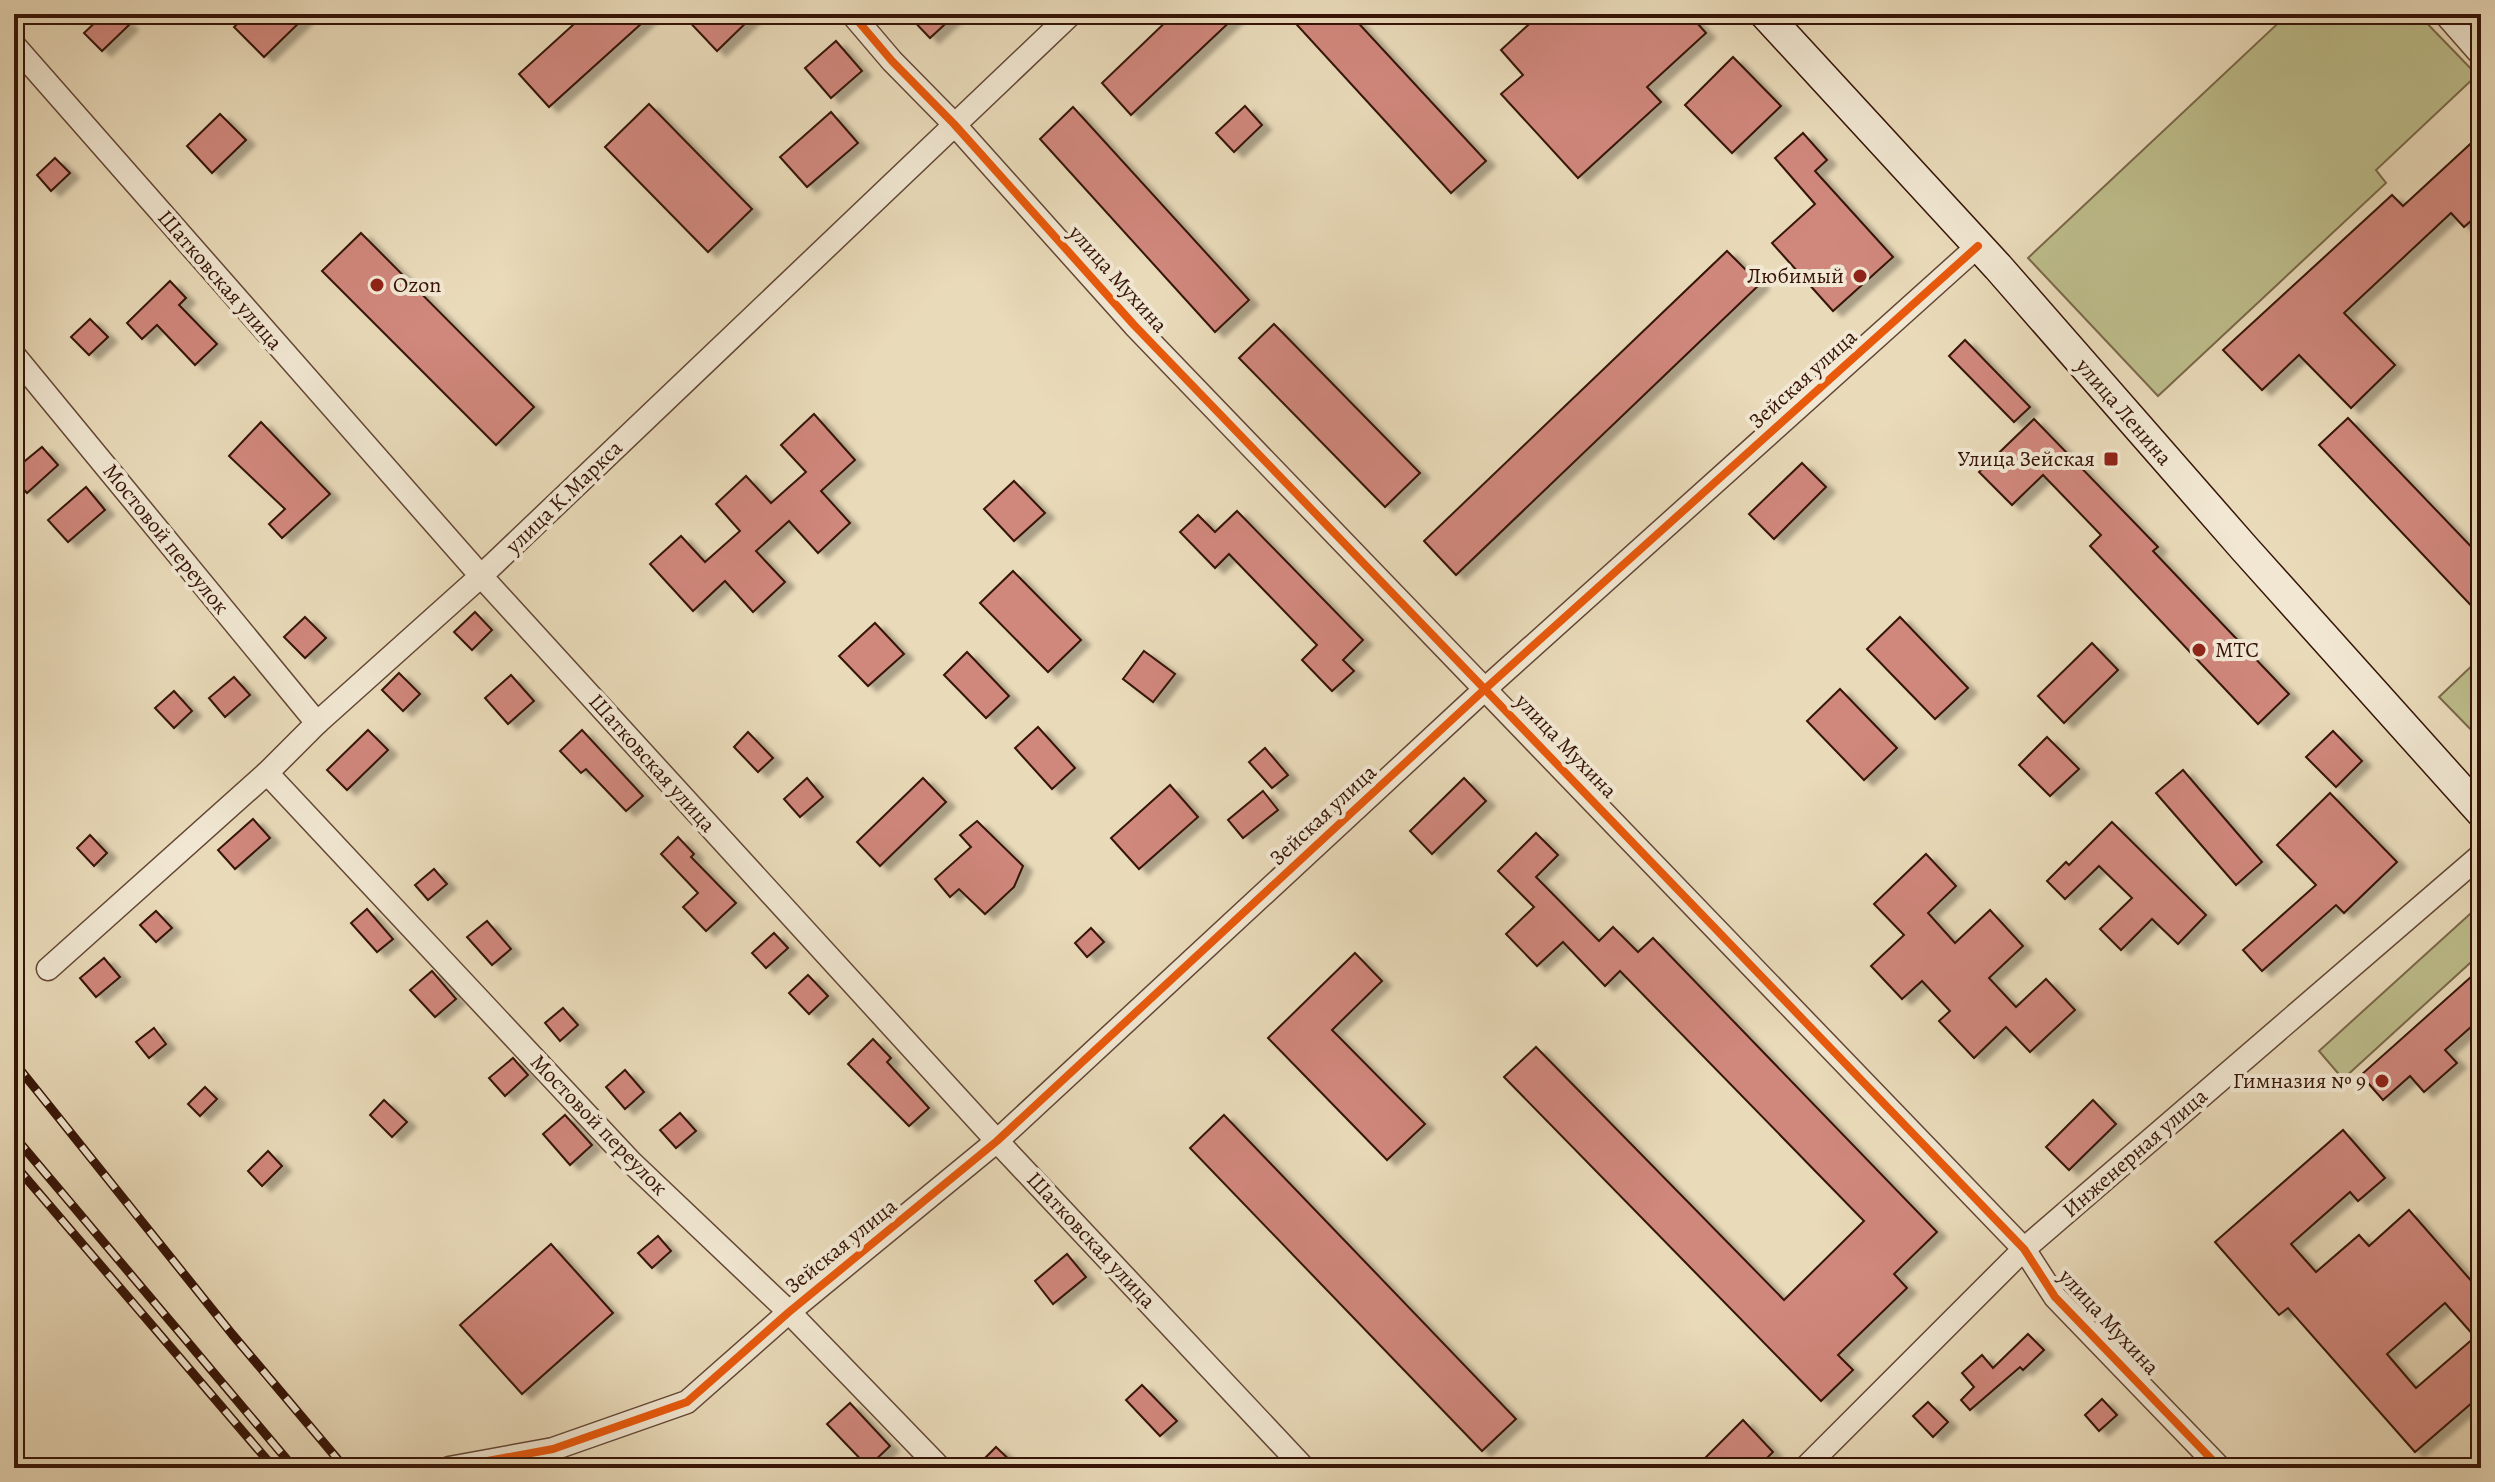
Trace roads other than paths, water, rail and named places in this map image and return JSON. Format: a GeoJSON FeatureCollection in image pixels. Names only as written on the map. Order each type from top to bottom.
{"type":"FeatureCollection","features":[{"type":"Feature","properties":{"kind":"main road","name":"улица Ленина"},"geometry":{"type":"LineString","coordinates":[[1765,14],[1978,246],[2481,812]]}},
{"type":"Feature","properties":{"kind":"street","name":"улица Мухина"},"geometry":{"type":"LineString","coordinates":[[852,14],[1134,325],[2024,1249],[2055,1297],[2220,1468]]}},
{"type":"Feature","properties":{"kind":"street","name":"улица К.Маркса"},"geometry":{"type":"LineString","coordinates":[[48,969],[481,576],[1071,14]]}},
{"type":"Feature","properties":{"kind":"street"},"geometry":{"type":"LineString","coordinates":[[2445,14],[2481,55]]}},
{"type":"Feature","properties":{"kind":"street","name":"Шатковская улица"},"geometry":{"type":"LineString","coordinates":[[14,45],[481,576],[997,1141],[1304,1468]]}},
{"type":"Feature","properties":{"kind":"street","name":"Зейская улица"},"geometry":{"type":"LineString","coordinates":[[449,1468],[553,1449],[687,1402],[789,1312],[997,1141],[1485,689],[1978,246]]}},
{"type":"Feature","properties":{"kind":"street","name":"Мостовой переулок"},"geometry":{"type":"LineString","coordinates":[[14,355],[317,723]]}},
{"type":"Feature","properties":{"kind":"street","name":"Мостовой переулок"},"geometry":{"type":"LineString","coordinates":[[267,773],[631,1162],[789,1312],[940,1468]]}},
{"type":"Feature","properties":{"kind":"street","name":"Инженерная улица"},"geometry":{"type":"LineString","coordinates":[[1805,1468],[2024,1249],[2481,855]]}},
{"type":"Feature","properties":{"kind":"railway"},"geometry":{"type":"LineString","coordinates":[[14,1062],[232,1334],[345,1468]]}},
{"type":"Feature","properties":{"kind":"railway"},"geometry":{"type":"LineString","coordinates":[[14,1136],[294,1468]]}},
{"type":"Feature","properties":{"kind":"railway"},"geometry":{"type":"LineString","coordinates":[[14,1164],[274,1468]]}},
{"type":"Feature","properties":{"kind":"place","name":"Любимый"},"geometry":{"type":"Point","coordinates":[1860,276]}},
{"type":"Feature","properties":{"kind":"place","name":"Ozon"},"geometry":{"type":"Point","coordinates":[377,285]}},
{"type":"Feature","properties":{"kind":"place","name":"Улица Зейская"},"geometry":{"type":"Point","coordinates":[2111,459]}},
{"type":"Feature","properties":{"kind":"place","name":"МТС"},"geometry":{"type":"Point","coordinates":[2199,650]}},
{"type":"Feature","properties":{"kind":"place","name":"Гимназия № 9"},"geometry":{"type":"Point","coordinates":[2382,1081]}}]}
